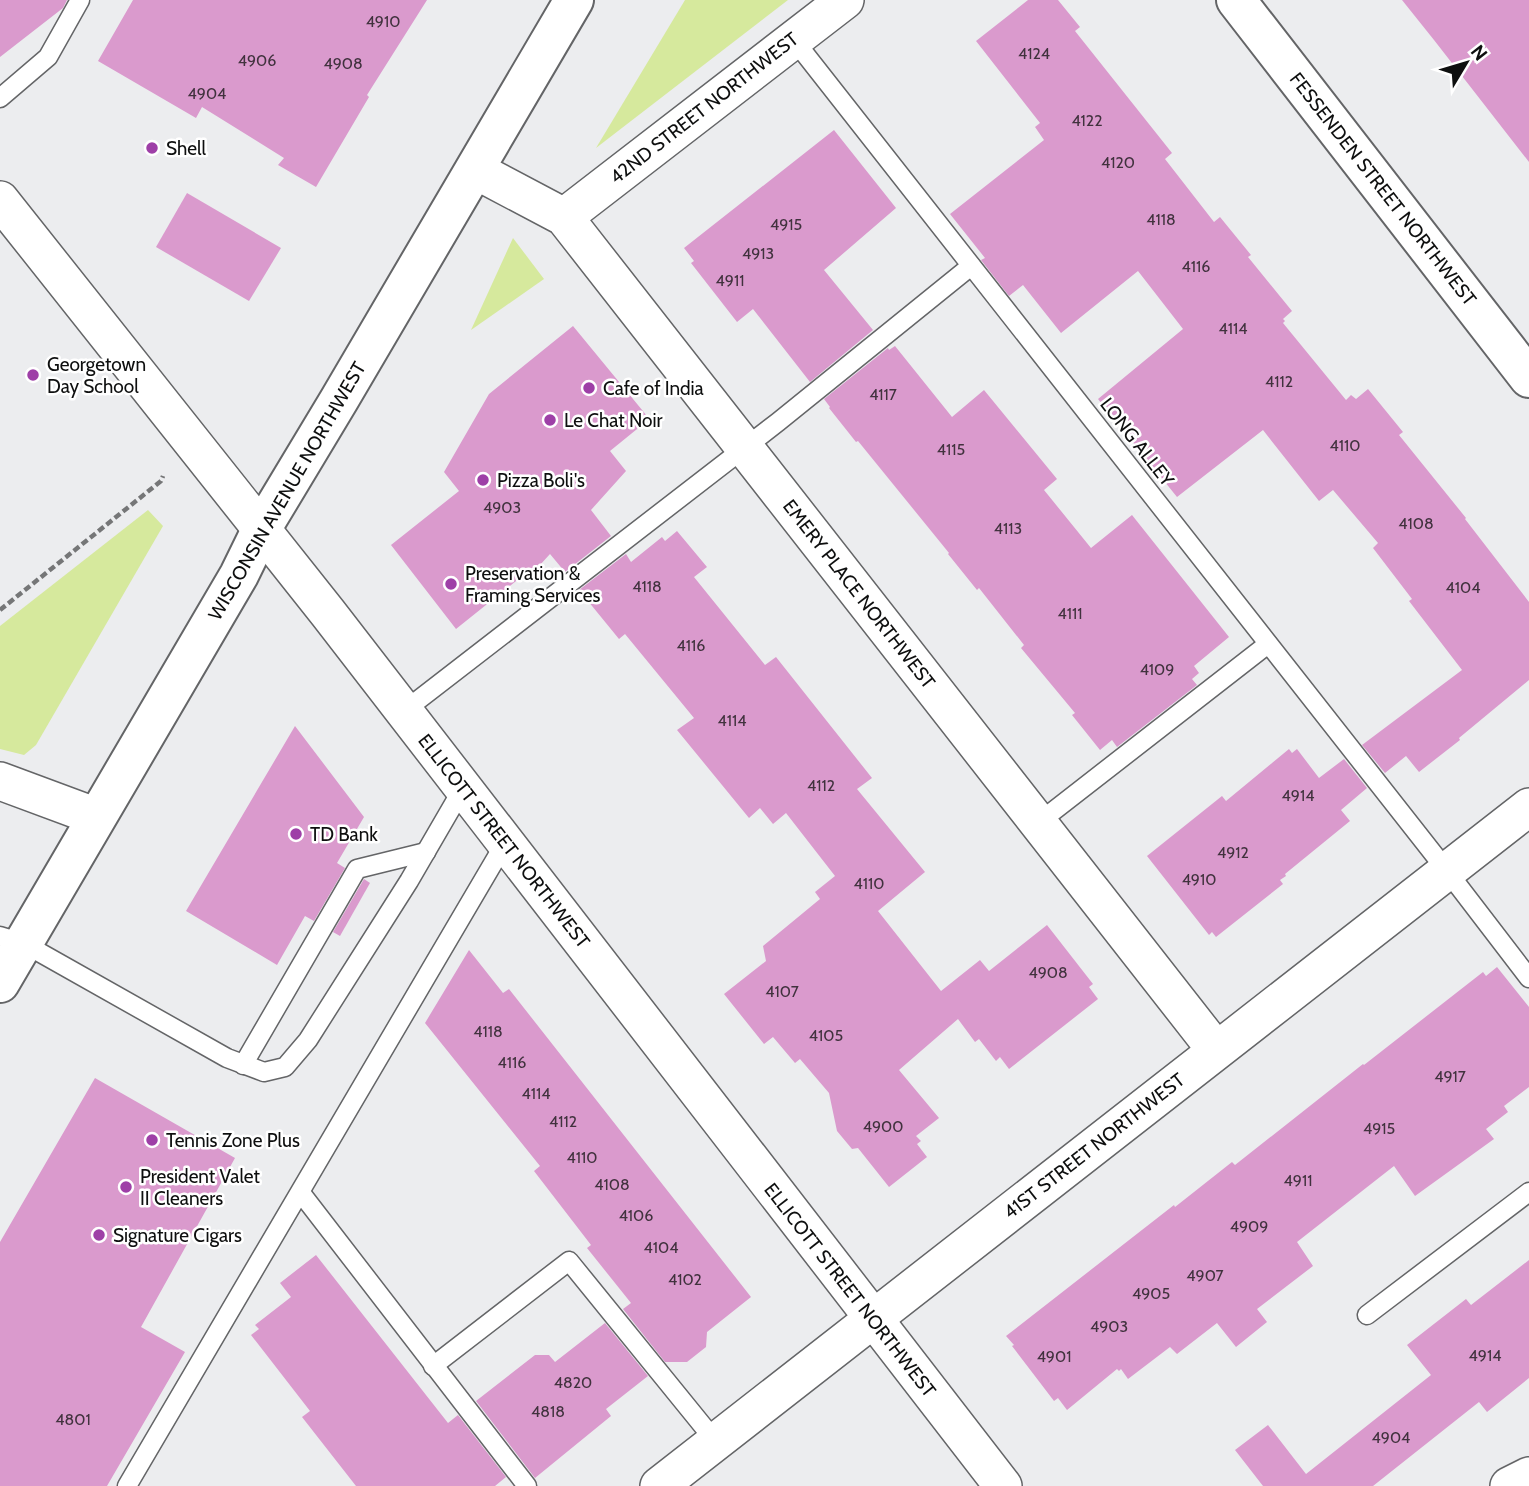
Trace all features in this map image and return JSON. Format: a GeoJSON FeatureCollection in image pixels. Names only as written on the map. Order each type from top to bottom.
{"type":"FeatureCollection","features":[{"type":"Feature","properties":{"kind":"main road","name":"WISCONSIN AVENUE NORTHWEST"},"geometry":{"type":"LineString","coordinates":[[0,983],[12,939],[97,817],[239,575],[262,528],[574,0]]}},
{"type":"Feature","properties":{"kind":"main road","name":"FESSENDEN STREET NORTHWEST"},"geometry":{"type":"LineString","coordinates":[[1237,0],[1529,378]]}},
{"type":"Feature","properties":{"kind":"street","name":"42ND STREET NORTHWEST"},"geometry":{"type":"LineString","coordinates":[[564,217],[845,0]]}},
{"type":"Feature","properties":{"kind":"street","name":"EMERY PLACE NORTHWEST"},"geometry":{"type":"LineString","coordinates":[[475,170],[564,217],[1216,1050]]}},
{"type":"Feature","properties":{"kind":"street","name":"ELLICOTT STREET NORTHWEST"},"geometry":{"type":"LineString","coordinates":[[0,200],[262,528],[1003,1486]]}},
{"type":"Feature","properties":{"kind":"street"},"geometry":{"type":"LineString","coordinates":[[0,781],[97,817]]}},
{"type":"Feature","properties":{"kind":"street","name":"41ST STREET NORTHWEST"},"geometry":{"type":"LineString","coordinates":[[659,1486],[1529,807]]}},
{"type":"Feature","properties":{"kind":"street"},"geometry":{"type":"LineString","coordinates":[[1509,1486],[1529,1476]]}},
{"type":"Feature","properties":{"kind":"lane"},"geometry":{"type":"LineString","coordinates":[[0,98],[48,57],[80,0]]}},
{"type":"Feature","properties":{"kind":"lane","name":"LONG ALLEY"},"geometry":{"type":"LineString","coordinates":[[793,40],[1529,978]]}},
{"type":"Feature","properties":{"kind":"lane"},"geometry":{"type":"LineString","coordinates":[[404,711],[745,447],[971,266]]}},
{"type":"Feature","properties":{"kind":"lane"},"geometry":{"type":"LineString","coordinates":[[1038,823],[1268,644]]}},
{"type":"Feature","properties":{"kind":"lane"},"geometry":{"type":"LineString","coordinates":[[12,939],[227,1058],[264,1072],[285,1067],[308,1041],[463,788]]}},
{"type":"Feature","properties":{"kind":"lane"},"geometry":{"type":"LineString","coordinates":[[127,1486],[505,844]]}},
{"type":"Feature","properties":{"kind":"lane"},"geometry":{"type":"LineString","coordinates":[[243,1065],[356,869],[426,852]]}},
{"type":"Feature","properties":{"kind":"lane"},"geometry":{"type":"LineString","coordinates":[[1367,1315],[1529,1192]]}},
{"type":"Feature","properties":{"kind":"lane"},"geometry":{"type":"LineString","coordinates":[[300,1194],[527,1486]]}},
{"type":"Feature","properties":{"kind":"lane"},"geometry":{"type":"LineString","coordinates":[[433,1366],[569,1261],[716,1442]]}},
{"type":"Feature","properties":{"kind":"path"},"geometry":{"type":"LineString","coordinates":[[0,610],[161,481],[164,473]]}},
{"type":"Feature","properties":{"kind":"green space"},"geometry":{"type":"Polygon","coordinates":[[[685,0],[788,0],[596,148],[685,0]]]}},
{"type":"Feature","properties":{"kind":"green space"},"geometry":{"type":"Polygon","coordinates":[[[513,238],[544,279],[471,330],[513,238]]]}},
{"type":"Feature","properties":{"kind":"green space"},"geometry":{"type":"Polygon","coordinates":[[[148,510],[163,526],[36,745],[24,755],[0,749],[0,626],[148,510]]]}},
{"type":"Feature","properties":{"kind":"building"},"geometry":{"type":"Polygon","coordinates":[[[0,0],[67,0],[63,8],[0,57],[0,0]]]}},
{"type":"Feature","properties":{"kind":"building"},"geometry":{"type":"Polygon","coordinates":[[[133,0],[427,0],[367,95],[369,97],[316,187],[278,165],[284,158],[202,107],[196,118],[98,61],[133,0]]]}},
{"type":"Feature","properties":{"kind":"building"},"geometry":{"type":"Polygon","coordinates":[[[1028,0],[1058,0],[1080,27],[1075,31],[1172,153],[1165,159],[1214,222],[1220,217],[1292,311],[1283,319],[1283,323],[1346,400],[1351,395],[1356,399],[1368,389],[1403,432],[1399,435],[1529,602],[1529,680],[1419,772],[1406,756],[1385,773],[1362,745],[1462,670],[1409,601],[1412,599],[1373,548],[1378,543],[1333,490],[1319,501],[1263,430],[1177,497],[1098,399],[1183,329],[1138,271],[1061,333],[1023,285],[1009,296],[981,260],[985,258],[950,214],[1044,140],[1035,127],[1040,123],[976,41],[1028,0]]]}},
{"type":"Feature","properties":{"kind":"building"},"geometry":{"type":"Polygon","coordinates":[[[1402,0],[1529,0],[1529,162],[1434,40],[1402,0]]]}},
{"type":"Feature","properties":{"kind":"building"},"geometry":{"type":"Polygon","coordinates":[[[834,130],[896,208],[824,270],[873,330],[810,382],[753,309],[737,322],[691,263],[694,261],[684,248],[834,130]]]}},
{"type":"Feature","properties":{"kind":"building"},"geometry":{"type":"Polygon","coordinates":[[[187,193],[281,248],[249,301],[156,247],[187,193]]]}},
{"type":"Feature","properties":{"kind":"building"},"geometry":{"type":"Polygon","coordinates":[[[573,326],[647,416],[640,422],[642,425],[610,451],[626,471],[591,510],[611,536],[565,572],[550,554],[529,577],[526,573],[456,629],[391,545],[459,491],[444,472],[489,394],[573,326]]]}},
{"type":"Feature","properties":{"kind":"building"},"geometry":{"type":"Polygon","coordinates":[[[895,346],[952,417],[984,390],[1057,479],[1044,490],[1091,548],[1132,515],[1229,637],[1194,666],[1199,673],[1192,679],[1197,685],[1117,747],[1112,740],[1100,750],[1072,715],[1075,713],[1021,648],[1024,645],[858,441],[856,442],[824,399],[888,348],[889,350],[895,346]]]}},
{"type":"Feature","properties":{"kind":"building"},"geometry":{"type":"Polygon","coordinates":[[[677,531],[707,567],[694,577],[765,665],[776,657],[872,778],[857,789],[925,872],[878,911],[941,991],[980,960],[989,971],[1047,925],[1093,984],[1089,987],[1098,999],[1009,1069],[1000,1057],[996,1061],[979,1039],[975,1042],[958,1019],[899,1070],[939,1118],[916,1136],[921,1141],[917,1144],[927,1157],[889,1187],[858,1148],[852,1149],[837,1131],[829,1093],[800,1059],[795,1063],[773,1037],[764,1044],[724,994],[766,961],[763,946],[820,899],[815,892],[835,876],[786,813],[773,824],[760,808],[749,818],[677,730],[694,718],[625,634],[619,639],[579,590],[626,554],[631,562],[662,537],[665,541],[677,531]]]}},
{"type":"Feature","properties":{"kind":"building"},"geometry":{"type":"Polygon","coordinates":[[[295,726],[364,817],[337,863],[345,868],[314,921],[305,916],[277,965],[186,911],[295,726]]]}},
{"type":"Feature","properties":{"kind":"building"},"geometry":{"type":"Polygon","coordinates":[[[1289,749],[1292,753],[1297,749],[1319,778],[1344,759],[1367,788],[1341,810],[1350,821],[1285,874],[1280,880],[1283,884],[1216,937],[1212,932],[1209,935],[1147,856],[1222,796],[1226,801],[1289,749]]]}},
{"type":"Feature","properties":{"kind":"building"},"geometry":{"type":"Polygon","coordinates":[[[364,879],[370,883],[340,936],[333,932],[364,879]]]}},
{"type":"Feature","properties":{"kind":"building"},"geometry":{"type":"Polygon","coordinates":[[[469,950],[503,993],[509,989],[751,1297],[707,1332],[706,1347],[687,1362],[665,1362],[623,1309],[631,1303],[587,1248],[591,1245],[534,1171],[540,1166],[425,1023],[469,950]]]}},
{"type":"Feature","properties":{"kind":"building"},"geometry":{"type":"Polygon","coordinates":[[[1497,967],[1529,1007],[1529,1087],[1504,1106],[1508,1112],[1486,1129],[1494,1139],[1415,1196],[1394,1166],[1297,1242],[1313,1266],[1257,1309],[1267,1322],[1236,1347],[1217,1323],[1177,1354],[1170,1347],[1128,1379],[1121,1369],[1117,1369],[1067,1410],[1058,1398],[1054,1401],[1006,1336],[1174,1205],[1175,1207],[1232,1162],[1235,1165],[1483,972],[1486,976],[1497,967]]]}},
{"type":"Feature","properties":{"kind":"building"},"geometry":{"type":"Polygon","coordinates":[[[95,1078],[235,1158],[141,1327],[185,1352],[107,1486],[0,1486],[0,1242],[95,1078]]]}},
{"type":"Feature","properties":{"kind":"building"},"geometry":{"type":"Polygon","coordinates":[[[316,1255],[448,1423],[458,1415],[506,1477],[495,1486],[356,1486],[302,1417],[310,1411],[251,1335],[259,1329],[255,1325],[291,1297],[280,1283],[316,1255]]]}},
{"type":"Feature","properties":{"kind":"building"},"geometry":{"type":"Polygon","coordinates":[[[1529,1260],[1529,1378],[1487,1412],[1479,1402],[1373,1486],[1263,1486],[1235,1450],[1268,1425],[1306,1474],[1431,1375],[1407,1345],[1466,1299],[1471,1305],[1529,1260]]]}},
{"type":"Feature","properties":{"kind":"building"},"geometry":{"type":"Polygon","coordinates":[[[605,1323],[648,1376],[606,1409],[611,1416],[535,1478],[476,1401],[535,1355],[549,1355],[555,1362],[605,1323]]]}},
{"type":"Feature","properties":{"kind":"place","name":"Shell"},"geometry":{"type":"Point","coordinates":[152,148]}},
{"type":"Feature","properties":{"kind":"place","name":"Georgetown Day School"},"geometry":{"type":"Point","coordinates":[33,375]}},
{"type":"Feature","properties":{"kind":"place","name":"Cafe of India"},"geometry":{"type":"Point","coordinates":[589,388]}},
{"type":"Feature","properties":{"kind":"place","name":"Le Chat Noir"},"geometry":{"type":"Point","coordinates":[550,420]}},
{"type":"Feature","properties":{"kind":"place","name":"Pizza Boli's"},"geometry":{"type":"Point","coordinates":[483,480]}},
{"type":"Feature","properties":{"kind":"place","name":"Preservation & Framing Services"},"geometry":{"type":"Point","coordinates":[451,584]}},
{"type":"Feature","properties":{"kind":"place","name":"TD Bank"},"geometry":{"type":"Point","coordinates":[296,834]}},
{"type":"Feature","properties":{"kind":"place","name":"Tennis Zone Plus"},"geometry":{"type":"Point","coordinates":[152,1140]}},
{"type":"Feature","properties":{"kind":"place","name":"President Valet II Cleaners"},"geometry":{"type":"Point","coordinates":[126,1187]}},
{"type":"Feature","properties":{"kind":"place","name":"Signature Cigars"},"geometry":{"type":"Point","coordinates":[99,1235]}}]}
